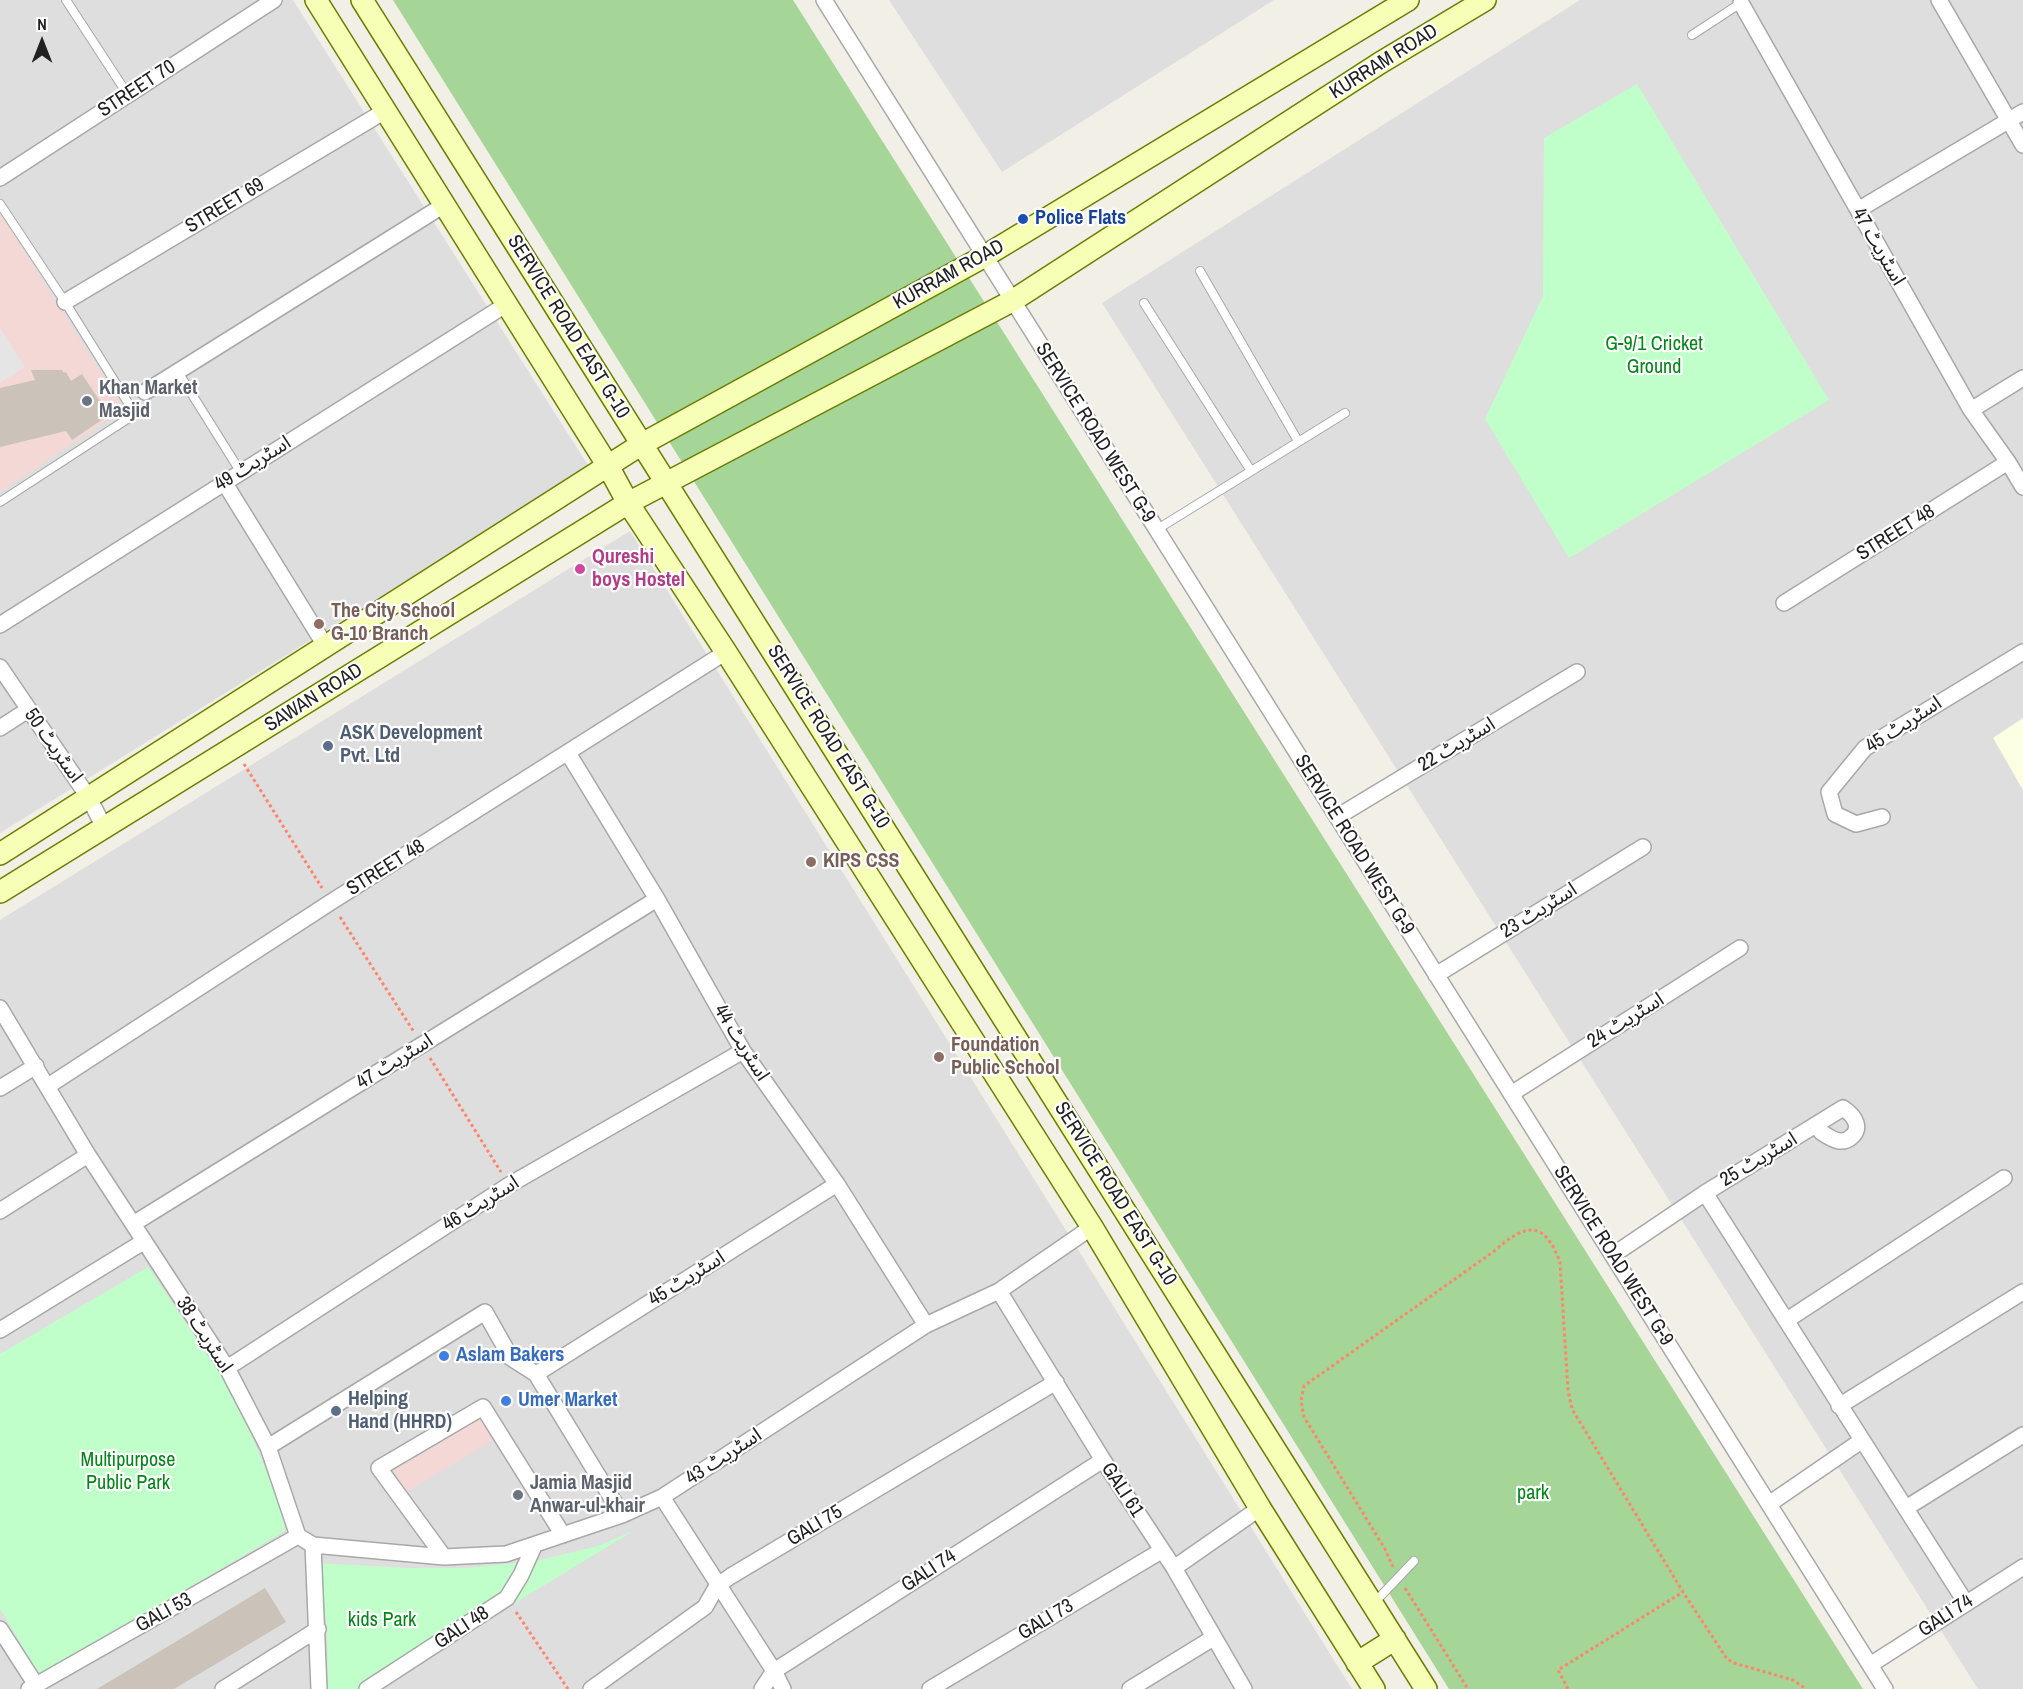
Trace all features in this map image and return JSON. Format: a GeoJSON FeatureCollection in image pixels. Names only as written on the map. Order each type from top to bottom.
{"type":"FeatureCollection","features":[{"type":"Feature","properties":{"kind":"main road","name":"SERVICE ROAD EAST G-10"},"geometry":{"type":"LineString","coordinates":[[316,0],[608,466],[628,503],[726,652],[1092,1227],[1260,1508],[1374,1689]]}},
{"type":"Feature","properties":{"kind":"main road","name":"SERVICE ROAD EAST G-10"},"geometry":{"type":"LineString","coordinates":[[362,0],[1426,1689]]}},
{"type":"Feature","properties":{"kind":"main road","name":"KURRAM ROAD"},"geometry":{"type":"LineString","coordinates":[[608,466],[642,444],[985,256],[1408,0]]}},
{"type":"Feature","properties":{"kind":"main road","name":"KURRAM ROAD"},"geometry":{"type":"LineString","coordinates":[[667,482],[1012,301],[1380,63],[1485,0]]}},
{"type":"Feature","properties":{"kind":"main road","name":"SAWAN ROAD"},"geometry":{"type":"LineString","coordinates":[[0,854],[608,466]]}},
{"type":"Feature","properties":{"kind":"main road","name":"SAWAN ROAD"},"geometry":{"type":"LineString","coordinates":[[0,892],[628,503],[667,482]]}},
{"type":"Feature","properties":{"kind":"main road"},"geometry":{"type":"LineString","coordinates":[[1357,1663],[1395,1639]]}},
{"type":"Feature","properties":{"kind":"street","name":"STREET 70"},"geometry":{"type":"LineString","coordinates":[[0,178],[274,0]]}},
{"type":"Feature","properties":{"kind":"street","name":"SERVICE ROAD WEST G-9"},"geometry":{"type":"LineString","coordinates":[[824,0],[1885,1689]]}},
{"type":"Feature","properties":{"kind":"street"},"geometry":{"type":"LineString","coordinates":[[1939,0],[2023,145]]}},
{"type":"Feature","properties":{"kind":"street","name":"اسٹریٹ 47"},"geometry":{"type":"LineString","coordinates":[[1743,1],[1971,410],[2023,487]]}},
{"type":"Feature","properties":{"kind":"street","name":"STREET 69"},"geometry":{"type":"LineString","coordinates":[[65,302],[385,111]]}},
{"type":"Feature","properties":{"kind":"street"},"geometry":{"type":"LineString","coordinates":[[1858,210],[2023,112]]}},
{"type":"Feature","properties":{"kind":"street"},"geometry":{"type":"LineString","coordinates":[[145,392],[444,205]]}},
{"type":"Feature","properties":{"kind":"street","name":"اسٹریٹ 49"},"geometry":{"type":"LineString","coordinates":[[0,625],[507,304]]}},
{"type":"Feature","properties":{"kind":"street"},"geometry":{"type":"LineString","coordinates":[[1971,410],[2023,378]]}},
{"type":"Feature","properties":{"kind":"street","name":"STREET 48"},"geometry":{"type":"LineString","coordinates":[[1784,603],[2008,462]]}},
{"type":"Feature","properties":{"kind":"street"},"geometry":{"type":"LineString","coordinates":[[224,482],[326,647]]}},
{"type":"Feature","properties":{"kind":"street","name":"STREET 48"},"geometry":{"type":"LineString","coordinates":[[48,1086],[331,902],[726,652]]}},
{"type":"Feature","properties":{"kind":"street","name":"اسٹریٹ 45"},"geometry":{"type":"LineString","coordinates":[[1882,817],[1856,824],[1835,814],[1829,792],[1865,748],[2023,652]]}},
{"type":"Feature","properties":{"kind":"street","name":"اسٹریٹ 50"},"geometry":{"type":"LineString","coordinates":[[0,667],[90,798],[104,827]]}},
{"type":"Feature","properties":{"kind":"street","name":"اسٹریٹ 22"},"geometry":{"type":"LineString","coordinates":[[1337,817],[1577,672]]}},
{"type":"Feature","properties":{"kind":"street"},"geometry":{"type":"LineString","coordinates":[[0,728],[28,710]]}},
{"type":"Feature","properties":{"kind":"street","name":"اسٹریٹ 44"},"geometry":{"type":"LineString","coordinates":[[568,753],[657,899],[743,1051],[837,1184],[926,1325]]}},
{"type":"Feature","properties":{"kind":"street","name":"اسٹریٹ 23"},"geometry":{"type":"LineString","coordinates":[[1436,975],[1643,847]]}},
{"type":"Feature","properties":{"kind":"street","name":"اسٹریٹ 47"},"geometry":{"type":"LineString","coordinates":[[133,1224],[657,899]]}},
{"type":"Feature","properties":{"kind":"street","name":"اسٹریٹ 24"},"geometry":{"type":"LineString","coordinates":[[1511,1094],[1740,948]]}},
{"type":"Feature","properties":{"kind":"street","name":"اسٹریٹ 38"},"geometry":{"type":"LineString","coordinates":[[0,1008],[88,1155],[227,1368],[268,1447],[298,1536]]}},
{"type":"Feature","properties":{"kind":"street","name":"اسٹریٹ 46"},"geometry":{"type":"LineString","coordinates":[[227,1368],[509,1185],[743,1051]]}},
{"type":"Feature","properties":{"kind":"street"},"geometry":{"type":"LineString","coordinates":[[0,1088],[36,1066]]}},
{"type":"Feature","properties":{"kind":"street","name":"اسٹریٹ 25"},"geometry":{"type":"LineString","coordinates":[[1612,1255],[1705,1193],[1844,1108],[1852,1115],[1857,1128],[1852,1137],[1846,1141],[1837,1141],[1821,1132],[1819,1126]]}},
{"type":"Feature","properties":{"kind":"street"},"geometry":{"type":"LineString","coordinates":[[0,1210],[88,1155]]}},
{"type":"Feature","properties":{"kind":"street"},"geometry":{"type":"LineString","coordinates":[[1786,1320],[2004,1178]]}},
{"type":"Feature","properties":{"kind":"street","name":"اسٹریٹ 45"},"geometry":{"type":"LineString","coordinates":[[536,1374],[837,1184]]}},
{"type":"Feature","properties":{"kind":"street"},"geometry":{"type":"LineString","coordinates":[[1705,1193],[1966,1603]]}},
{"type":"Feature","properties":{"kind":"street","name":"اسٹریٹ 43"},"geometry":{"type":"LineString","coordinates":[[313,1545],[444,1557],[506,1554],[622,1515],[662,1497],[926,1325],[999,1291],[1092,1227]]}},
{"type":"Feature","properties":{"kind":"street"},"geometry":{"type":"LineString","coordinates":[[0,1330],[143,1242]]}},
{"type":"Feature","properties":{"kind":"street","name":"GALI 61"},"geometry":{"type":"LineString","coordinates":[[999,1291],[1103,1460],[1174,1568],[1244,1689]]}},
{"type":"Feature","properties":{"kind":"street"},"geometry":{"type":"LineString","coordinates":[[1839,1406],[2023,1292]]}},
{"type":"Feature","properties":{"kind":"street"},"geometry":{"type":"LineString","coordinates":[[268,1447],[485,1312],[512,1358],[536,1374],[622,1515]]}},
{"type":"Feature","properties":{"kind":"street","name":"GALI 75"},"geometry":{"type":"LineString","coordinates":[[591,1689],[705,1607],[717,1586],[1056,1382]]}},
{"type":"Feature","properties":{"kind":"street"},"geometry":{"type":"LineString","coordinates":[[444,1557],[379,1468],[483,1407],[563,1535]]}},
{"type":"Feature","properties":{"kind":"street"},"geometry":{"type":"LineString","coordinates":[[1906,1508],[2023,1435]]}},
{"type":"Feature","properties":{"kind":"street"},"geometry":{"type":"LineString","coordinates":[[1769,1504],[1862,1441]]}},
{"type":"Feature","properties":{"kind":"street","name":"GALI 74"},"geometry":{"type":"LineString","coordinates":[[762,1689],[774,1671],[1103,1460]]}},
{"type":"Feature","properties":{"kind":"street"},"geometry":{"type":"LineString","coordinates":[[662,1497],[717,1586],[774,1671],[783,1689]]}},
{"type":"Feature","properties":{"kind":"street"},"geometry":{"type":"LineString","coordinates":[[1174,1568],[1260,1508]]}},
{"type":"Feature","properties":{"kind":"street"},"geometry":{"type":"LineString","coordinates":[[298,1536],[313,1545],[319,1689]]}},
{"type":"Feature","properties":{"kind":"street","name":"GALI 53"},"geometry":{"type":"LineString","coordinates":[[32,1687],[298,1536]]}},
{"type":"Feature","properties":{"kind":"street","name":"GALI 48"},"geometry":{"type":"LineString","coordinates":[[367,1689],[507,1598],[521,1575],[534,1546]]}},
{"type":"Feature","properties":{"kind":"street","name":"GALI 73"},"geometry":{"type":"LineString","coordinates":[[930,1689],[1161,1551]]}},
{"type":"Feature","properties":{"kind":"street","name":"GALI 74"},"geometry":{"type":"LineString","coordinates":[[1870,1665],[2023,1567]]}},
{"type":"Feature","properties":{"kind":"street"},"geometry":{"type":"LineString","coordinates":[[0,1629],[32,1687]]}},
{"type":"Feature","properties":{"kind":"street"},"geometry":{"type":"LineString","coordinates":[[223,1689],[318,1629]]}},
{"type":"Feature","properties":{"kind":"street"},"geometry":{"type":"LineString","coordinates":[[1130,1689],[1213,1638]]}},
{"type":"Feature","properties":{"kind":"lane"},"geometry":{"type":"LineString","coordinates":[[66,0],[128,95]]}},
{"type":"Feature","properties":{"kind":"lane"},"geometry":{"type":"LineString","coordinates":[[1692,35],[1743,1]]}},
{"type":"Feature","properties":{"kind":"lane"},"geometry":{"type":"LineString","coordinates":[[0,204],[135,414],[0,502]]}},
{"type":"Feature","properties":{"kind":"lane"},"geometry":{"type":"LineString","coordinates":[[1200,271],[1298,441]]}},
{"type":"Feature","properties":{"kind":"lane"},"geometry":{"type":"LineString","coordinates":[[1144,303],[1251,471]]}},
{"type":"Feature","properties":{"kind":"lane"},"geometry":{"type":"LineString","coordinates":[[177,372],[240,471]]}},
{"type":"Feature","properties":{"kind":"lane"},"geometry":{"type":"LineString","coordinates":[[1156,530],[1345,413]]}},
{"type":"Feature","properties":{"kind":"lane"},"geometry":{"type":"LineString","coordinates":[[1373,1605],[1414,1561]]}},
{"type":"Feature","properties":{"kind":"path"},"geometry":{"type":"LineString","coordinates":[[234,747],[509,1185]]}},
{"type":"Feature","properties":{"kind":"path"},"geometry":{"type":"LineString","coordinates":[[1468,1689],[1398,1578],[1385,1549],[1304,1417],[1301,1401],[1304,1386],[1524,1229],[1537,1230],[1546,1236],[1553,1245],[1560,1262],[1568,1390],[1572,1409],[1683,1592],[1727,1659],[1793,1680],[1806,1689]]}},
{"type":"Feature","properties":{"kind":"path"},"geometry":{"type":"LineString","coordinates":[[1568,1689],[1558,1670],[1683,1592]]}},
{"type":"Feature","properties":{"kind":"path"},"geometry":{"type":"LineString","coordinates":[[507,1598],[568,1689]]}},
{"type":"Feature","properties":{"kind":"shaded area"},"geometry":{"type":"Polygon","coordinates":[[[0,0],[293,0],[589,467],[0,833],[0,0]]]}},
{"type":"Feature","properties":{"kind":"shaded area"},"geometry":{"type":"Polygon","coordinates":[[[889,0],[1274,0],[1002,172],[889,0]]]}},
{"type":"Feature","properties":{"kind":"shaded area"},"geometry":{"type":"Polygon","coordinates":[[[1580,0],[2023,0],[2023,1689],[1978,1689],[1102,303],[1580,0]]]}},
{"type":"Feature","properties":{"kind":"shaded area"},"geometry":{"type":"Polygon","coordinates":[[[0,213],[124,409],[0,492],[0,213]]]}},
{"type":"Feature","properties":{"kind":"shaded area"},"geometry":{"type":"Polygon","coordinates":[[[0,328],[25,367],[0,383],[0,328]]]}},
{"type":"Feature","properties":{"kind":"shaded area"},"geometry":{"type":"Polygon","coordinates":[[[630,531],[1352,1689],[0,1689],[0,920],[630,531]]]}},
{"type":"Feature","properties":{"kind":"shaded area"},"geometry":{"type":"Polygon","coordinates":[[[2023,718],[2023,790],[1993,738],[2023,718]]]}},
{"type":"Feature","properties":{"kind":"shaded area"},"geometry":{"type":"Polygon","coordinates":[[[485,1416],[496,1438],[406,1492],[392,1468],[485,1416]]]}},
{"type":"Feature","properties":{"kind":"green space","name":"park"},"geometry":{"type":"Polygon","coordinates":[[[393,0],[793,0],[1863,1689],[1449,1689],[393,0]]]}},
{"type":"Feature","properties":{"kind":"green space","name":"G-9/1 Cricket Ground"},"geometry":{"type":"Polygon","coordinates":[[[1637,84],[1829,400],[1569,558],[1485,419],[1543,296],[1544,138],[1637,84]]]}},
{"type":"Feature","properties":{"kind":"green space","name":"Multipurpose Public Park"},"geometry":{"type":"Polygon","coordinates":[[[148,1267],[221,1375],[250,1430],[283,1515],[285,1531],[40,1675],[0,1609],[0,1354],[148,1267]]]}},
{"type":"Feature","properties":{"kind":"green space","name":"kids Park"},"geometry":{"type":"Polygon","coordinates":[[[633,1531],[374,1689],[328,1689],[327,1625],[314,1563],[408,1568],[465,1568],[536,1561],[598,1546],[633,1531]]]}},
{"type":"Feature","properties":{"kind":"building"},"geometry":{"type":"Polygon","coordinates":[[[31,370],[62,370],[66,372],[71,381],[82,374],[109,415],[72,440],[66,431],[0,447],[0,388],[35,380],[31,370]]]}},
{"type":"Feature","properties":{"kind":"building"},"geometry":{"type":"Polygon","coordinates":[[[265,1588],[286,1622],[174,1689],[97,1689],[265,1588]]]}},
{"type":"Feature","properties":{"kind":"place","name":"Police Flats"},"geometry":{"type":"Point","coordinates":[1023,219]}},
{"type":"Feature","properties":{"kind":"place","name":"Khan Market Masjid"},"geometry":{"type":"Point","coordinates":[87,401]}},
{"type":"Feature","properties":{"kind":"place","name":"Qureshi boys Hostel"},"geometry":{"type":"Point","coordinates":[580,569]}},
{"type":"Feature","properties":{"kind":"place","name":"The City School G-10 Branch"},"geometry":{"type":"Point","coordinates":[319,624]}},
{"type":"Feature","properties":{"kind":"place","name":"ASK Development Pvt. Ltd"},"geometry":{"type":"Point","coordinates":[328,746]}},
{"type":"Feature","properties":{"kind":"place","name":"KIPS CSS"},"geometry":{"type":"Point","coordinates":[811,862]}},
{"type":"Feature","properties":{"kind":"place","name":"Foundation Public School"},"geometry":{"type":"Point","coordinates":[939,1057]}},
{"type":"Feature","properties":{"kind":"place","name":"Aslam Bakers"},"geometry":{"type":"Point","coordinates":[444,1356]}},
{"type":"Feature","properties":{"kind":"place","name":"Umer Market"},"geometry":{"type":"Point","coordinates":[506,1401]}},
{"type":"Feature","properties":{"kind":"place","name":"Helping Hand (HHRD)"},"geometry":{"type":"Point","coordinates":[336,1411]}},
{"type":"Feature","properties":{"kind":"place","name":"Jamia Masjid Anwar-ul-khair"},"geometry":{"type":"Point","coordinates":[518,1495]}}]}
